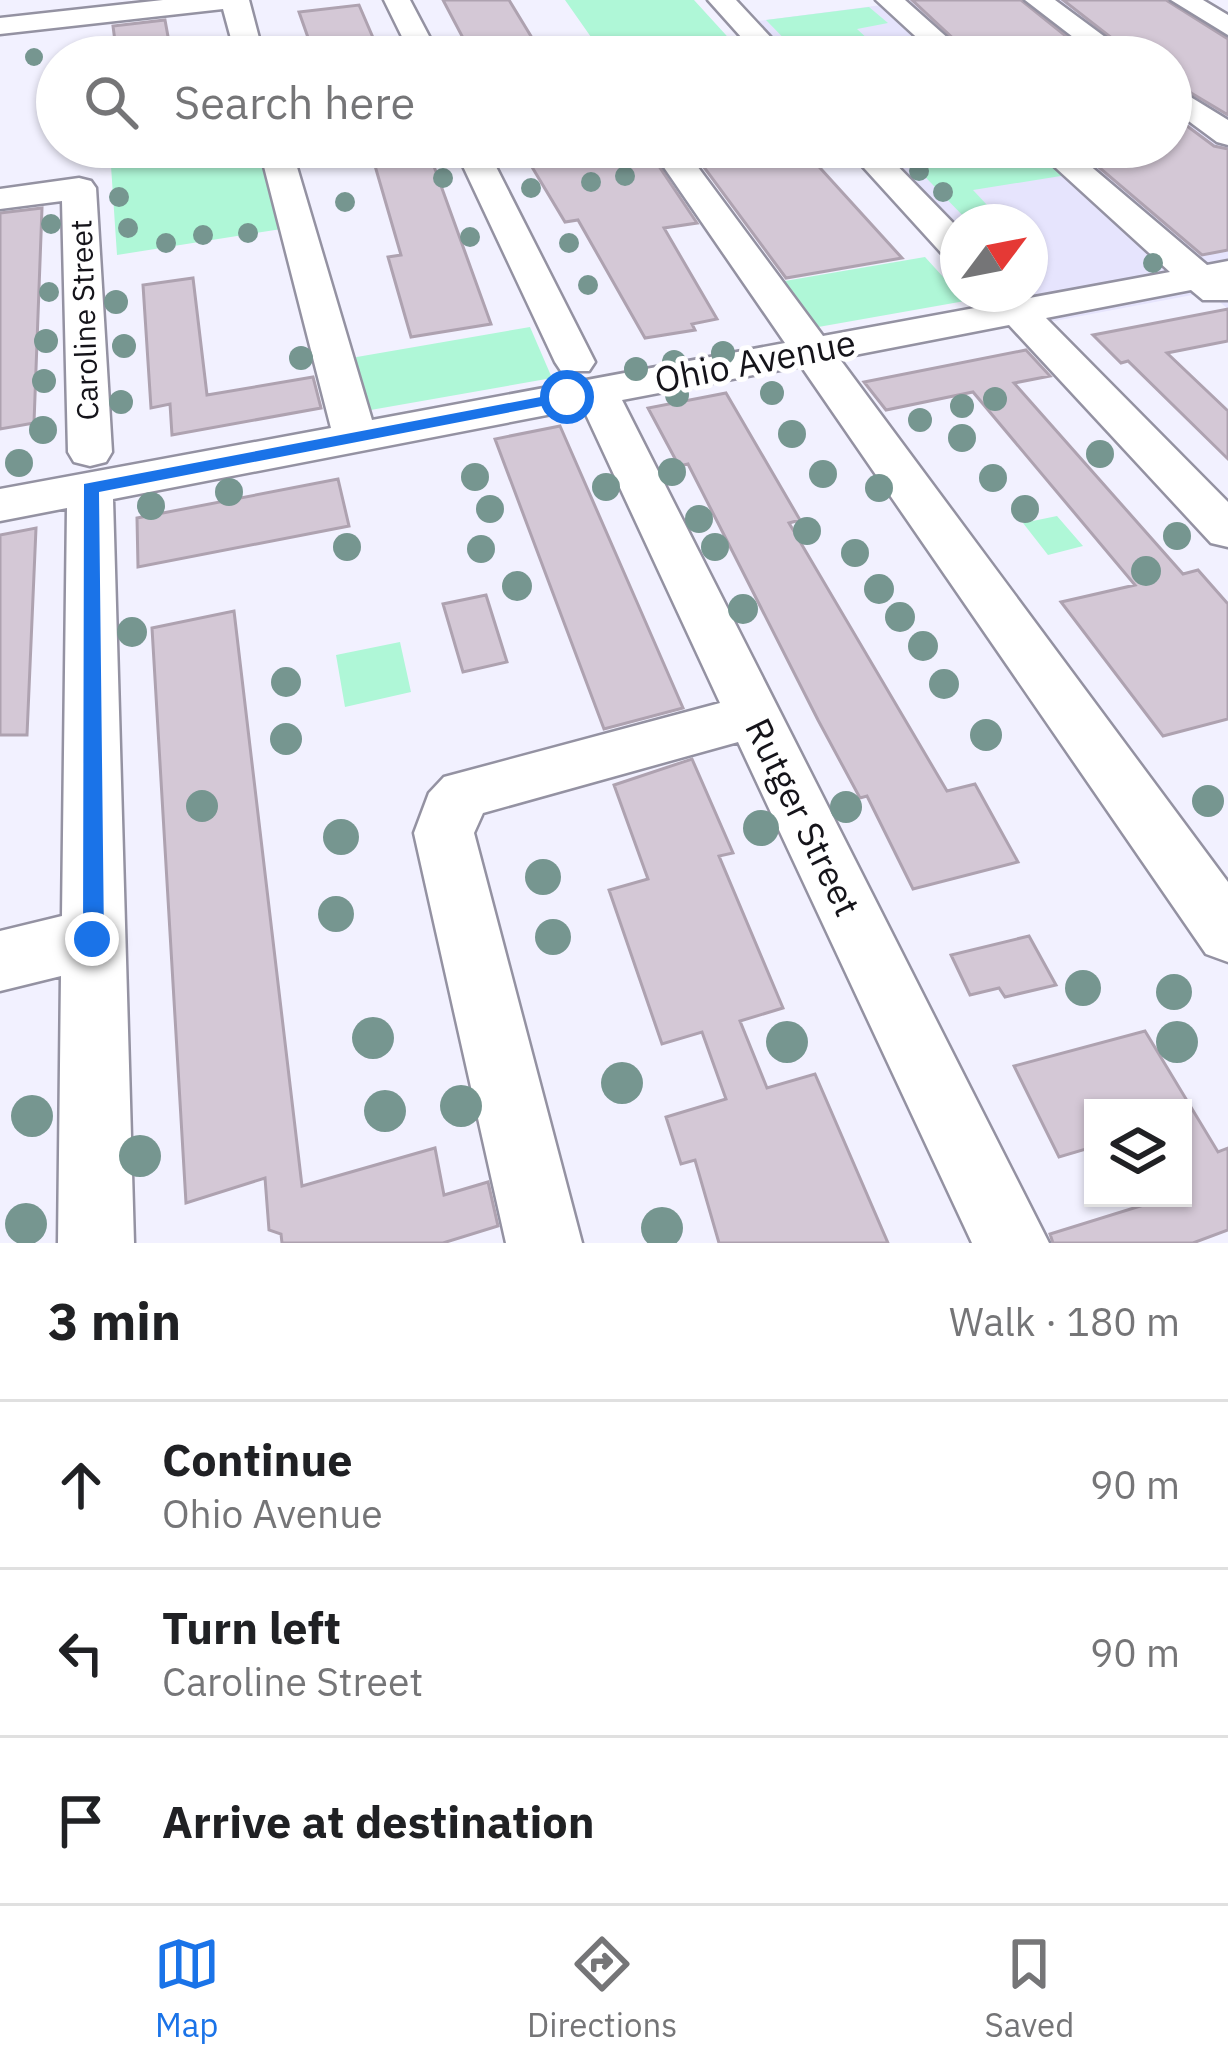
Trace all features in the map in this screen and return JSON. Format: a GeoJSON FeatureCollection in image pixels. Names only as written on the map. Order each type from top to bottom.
{"type":"FeatureCollection","features":[{"type":"Feature","properties":{"kind":"street"},"geometry":{"type":"LineString","coordinates":[[0,26],[235,0],[244,36]]}},
{"type":"Feature","properties":{"kind":"street"},"geometry":{"type":"LineString","coordinates":[[397,0],[415,36]]}},
{"type":"Feature","properties":{"kind":"street"},"geometry":{"type":"LineString","coordinates":[[721,0],[755,36]]}},
{"type":"Feature","properties":{"kind":"street"},"geometry":{"type":"LineString","coordinates":[[889,0],[931,36]]}},
{"type":"Feature","properties":{"kind":"street"},"geometry":{"type":"LineString","coordinates":[[1038,0],[1089,36]]}},
{"type":"Feature","properties":{"kind":"street"},"geometry":{"type":"LineString","coordinates":[[1184,0],[1228,27]]}},
{"type":"Feature","properties":{"kind":"street"},"geometry":{"type":"LineString","coordinates":[[1192,109],[1228,134]]}},
{"type":"Feature","properties":{"kind":"street"},"geometry":{"type":"LineString","coordinates":[[280,168],[355,438]]}},
{"type":"Feature","properties":{"kind":"street","name":"Rutger Street"},"geometry":{"type":"LineString","coordinates":[[481,168],[1011,1243]]}},
{"type":"Feature","properties":{"kind":"street"},"geometry":{"type":"LineString","coordinates":[[681,168],[1228,933]]}},
{"type":"Feature","properties":{"kind":"street"},"geometry":{"type":"LineString","coordinates":[[881,168],[940,230]]}},
{"type":"Feature","properties":{"kind":"street"},"geometry":{"type":"LineString","coordinates":[[1075,168],[1218,284]]}},
{"type":"Feature","properties":{"kind":"street","name":"Caroline Street"},"geometry":{"type":"LineString","coordinates":[[0,199],[79,188],[90,470],[96,1243]]}},
{"type":"Feature","properties":{"kind":"street","name":"Ohio Avenue"},"geometry":{"type":"LineString","coordinates":[[1048,308],[1218,284]]}},
{"type":"Feature","properties":{"kind":"street"},"geometry":{"type":"LineString","coordinates":[[1018,312],[1228,531]]}},
{"type":"Feature","properties":{"kind":"street","name":"Ohio Avenue"},"geometry":{"type":"LineString","coordinates":[[0,505],[90,470],[355,438],[586,377],[812,351],[1018,312]]}},
{"type":"Feature","properties":{"kind":"street"},"geometry":{"type":"LineString","coordinates":[[544,1243],[444,832],[450,812],[464,794],[753,716]]}},
{"type":"Feature","properties":{"kind":"street"},"geometry":{"type":"LineString","coordinates":[[0,961],[92,939]]}},
{"type":"Feature","properties":{"kind":"shaded area"},"geometry":{"type":"Polygon","coordinates":[[[878,0],[1184,0],[1228,27],[1228,309],[1208,292],[1049,322],[1039,312],[1048,312],[1048,204],[940,204],[940,209],[900,168],[1192,168],[1192,36],[772,36],[758,21],[882,5],[878,0]]]}},
{"type":"Feature","properties":{"kind":"green space"},"geometry":{"type":"Polygon","coordinates":[[[565,0],[694,0],[727,36],[590,36],[565,0]]]}},
{"type":"Feature","properties":{"kind":"green space"},"geometry":{"type":"Polygon","coordinates":[[[869,7],[888,23],[857,29],[865,36],[782,36],[766,20],[869,7]]]}},
{"type":"Feature","properties":{"kind":"green space"},"geometry":{"type":"Polygon","coordinates":[[[111,168],[272,168],[288,228],[117,255],[111,168]]]}},
{"type":"Feature","properties":{"kind":"green space"},"geometry":{"type":"Polygon","coordinates":[[[916,168],[1059,168],[1067,175],[973,190],[986,204],[951,204],[916,168]]]}},
{"type":"Feature","properties":{"kind":"green space"},"geometry":{"type":"Polygon","coordinates":[[[925,257],[940,274],[940,305],[807,329],[773,283],[925,257]]]}},
{"type":"Feature","properties":{"kind":"green space"},"geometry":{"type":"Polygon","coordinates":[[[530,327],[552,378],[365,411],[351,358],[530,327]]]}},
{"type":"Feature","properties":{"kind":"green space"},"geometry":{"type":"Polygon","coordinates":[[[1057,516],[1083,546],[1048,555],[1023,523],[1057,516]]]}},
{"type":"Feature","properties":{"kind":"green space"},"geometry":{"type":"Polygon","coordinates":[[[400,642],[411,692],[345,707],[336,655],[400,642]]]}},
{"type":"Feature","properties":{"kind":"building"},"geometry":{"type":"Polygon","coordinates":[[[443,0],[509,0],[531,36],[462,36],[443,0]]]}},
{"type":"Feature","properties":{"kind":"building"},"geometry":{"type":"Polygon","coordinates":[[[912,0],[1021,0],[1066,36],[951,36],[912,0]]]}},
{"type":"Feature","properties":{"kind":"building"},"geometry":{"type":"Polygon","coordinates":[[[1063,0],[1166,0],[1228,39],[1228,115],[1192,94],[1192,36],[1109,36],[1063,0]]]}},
{"type":"Feature","properties":{"kind":"building"},"geometry":{"type":"Polygon","coordinates":[[[359,5],[372,36],[307,36],[299,12],[359,5]]]}},
{"type":"Feature","properties":{"kind":"building"},"geometry":{"type":"Polygon","coordinates":[[[165,20],[168,36],[114,36],[113,26],[165,20]]]}},
{"type":"Feature","properties":{"kind":"building"},"geometry":{"type":"Polygon","coordinates":[[[1192,130],[1214,146],[1228,149],[1228,250],[1202,255],[1100,168],[1192,168],[1192,130]]]}},
{"type":"Feature","properties":{"kind":"building"},"geometry":{"type":"Polygon","coordinates":[[[376,168],[435,168],[491,324],[411,337],[388,257],[401,255],[376,168]]]}},
{"type":"Feature","properties":{"kind":"building"},"geometry":{"type":"Polygon","coordinates":[[[533,168],[660,168],[697,223],[664,228],[717,319],[692,324],[695,330],[645,338],[578,220],[565,222],[533,168]]]}},
{"type":"Feature","properties":{"kind":"building"},"geometry":{"type":"Polygon","coordinates":[[[705,168],[820,168],[902,258],[786,278],[705,168]]]}},
{"type":"Feature","properties":{"kind":"building"},"geometry":{"type":"Polygon","coordinates":[[[42,208],[34,423],[0,429],[0,213],[42,208]]]}},
{"type":"Feature","properties":{"kind":"building"},"geometry":{"type":"Polygon","coordinates":[[[193,278],[207,395],[313,377],[321,408],[172,435],[170,404],[151,408],[143,285],[193,278]]]}},
{"type":"Feature","properties":{"kind":"building"},"geometry":{"type":"Polygon","coordinates":[[[1228,309],[1228,341],[1167,353],[1228,411],[1228,459],[1128,361],[1121,363],[1093,335],[1228,309]]]}},
{"type":"Feature","properties":{"kind":"building"},"geometry":{"type":"Polygon","coordinates":[[[1026,350],[1050,376],[1014,383],[1183,574],[1198,570],[1228,604],[1228,719],[1163,736],[1061,602],[1135,585],[973,392],[886,410],[864,382],[1026,350]]]}},
{"type":"Feature","properties":{"kind":"building"},"geometry":{"type":"Polygon","coordinates":[[[726,393],[800,520],[789,523],[947,791],[975,784],[1018,862],[913,889],[867,796],[860,798],[818,720],[688,464],[679,466],[648,408],[726,393]]]}},
{"type":"Feature","properties":{"kind":"building"},"geometry":{"type":"Polygon","coordinates":[[[560,426],[683,708],[604,729],[495,439],[560,426]]]}},
{"type":"Feature","properties":{"kind":"building"},"geometry":{"type":"Polygon","coordinates":[[[338,479],[349,526],[138,567],[137,518],[338,479]]]}},
{"type":"Feature","properties":{"kind":"building"},"geometry":{"type":"Polygon","coordinates":[[[36,528],[27,735],[0,735],[0,535],[36,528]]]}},
{"type":"Feature","properties":{"kind":"building"},"geometry":{"type":"Polygon","coordinates":[[[486,595],[507,662],[463,672],[443,604],[486,595]]]}},
{"type":"Feature","properties":{"kind":"building"},"geometry":{"type":"Polygon","coordinates":[[[234,611],[302,1186],[435,1148],[444,1195],[488,1182],[498,1226],[443,1243],[282,1243],[281,1234],[269,1230],[265,1178],[186,1203],[152,628],[234,611]]]}},
{"type":"Feature","properties":{"kind":"building"},"geometry":{"type":"Polygon","coordinates":[[[692,759],[733,853],[719,856],[783,1008],[740,1021],[767,1088],[815,1074],[888,1243],[719,1243],[695,1160],[681,1164],[666,1117],[726,1099],[702,1032],[662,1044],[609,890],[648,879],[614,785],[692,759]]]}},
{"type":"Feature","properties":{"kind":"building"},"geometry":{"type":"Polygon","coordinates":[[[1029,936],[1056,985],[1005,997],[999,988],[970,995],[951,955],[1029,936]]]}},
{"type":"Feature","properties":{"kind":"building"},"geometry":{"type":"Polygon","coordinates":[[[1145,1031],[1186,1099],[1084,1099],[1084,1150],[1059,1157],[1014,1066],[1145,1031]]]}},
{"type":"Feature","properties":{"kind":"building"},"geometry":{"type":"Polygon","coordinates":[[[1192,1109],[1218,1152],[1228,1148],[1228,1230],[1193,1243],[1053,1243],[1050,1234],[1137,1207],[1192,1207],[1192,1109]]]}},
{"type":"Feature","properties":{"kind":"route"},"geometry":{"type":"LineString","coordinates":[[92,939],[90,488],[567,397]]}}]}
